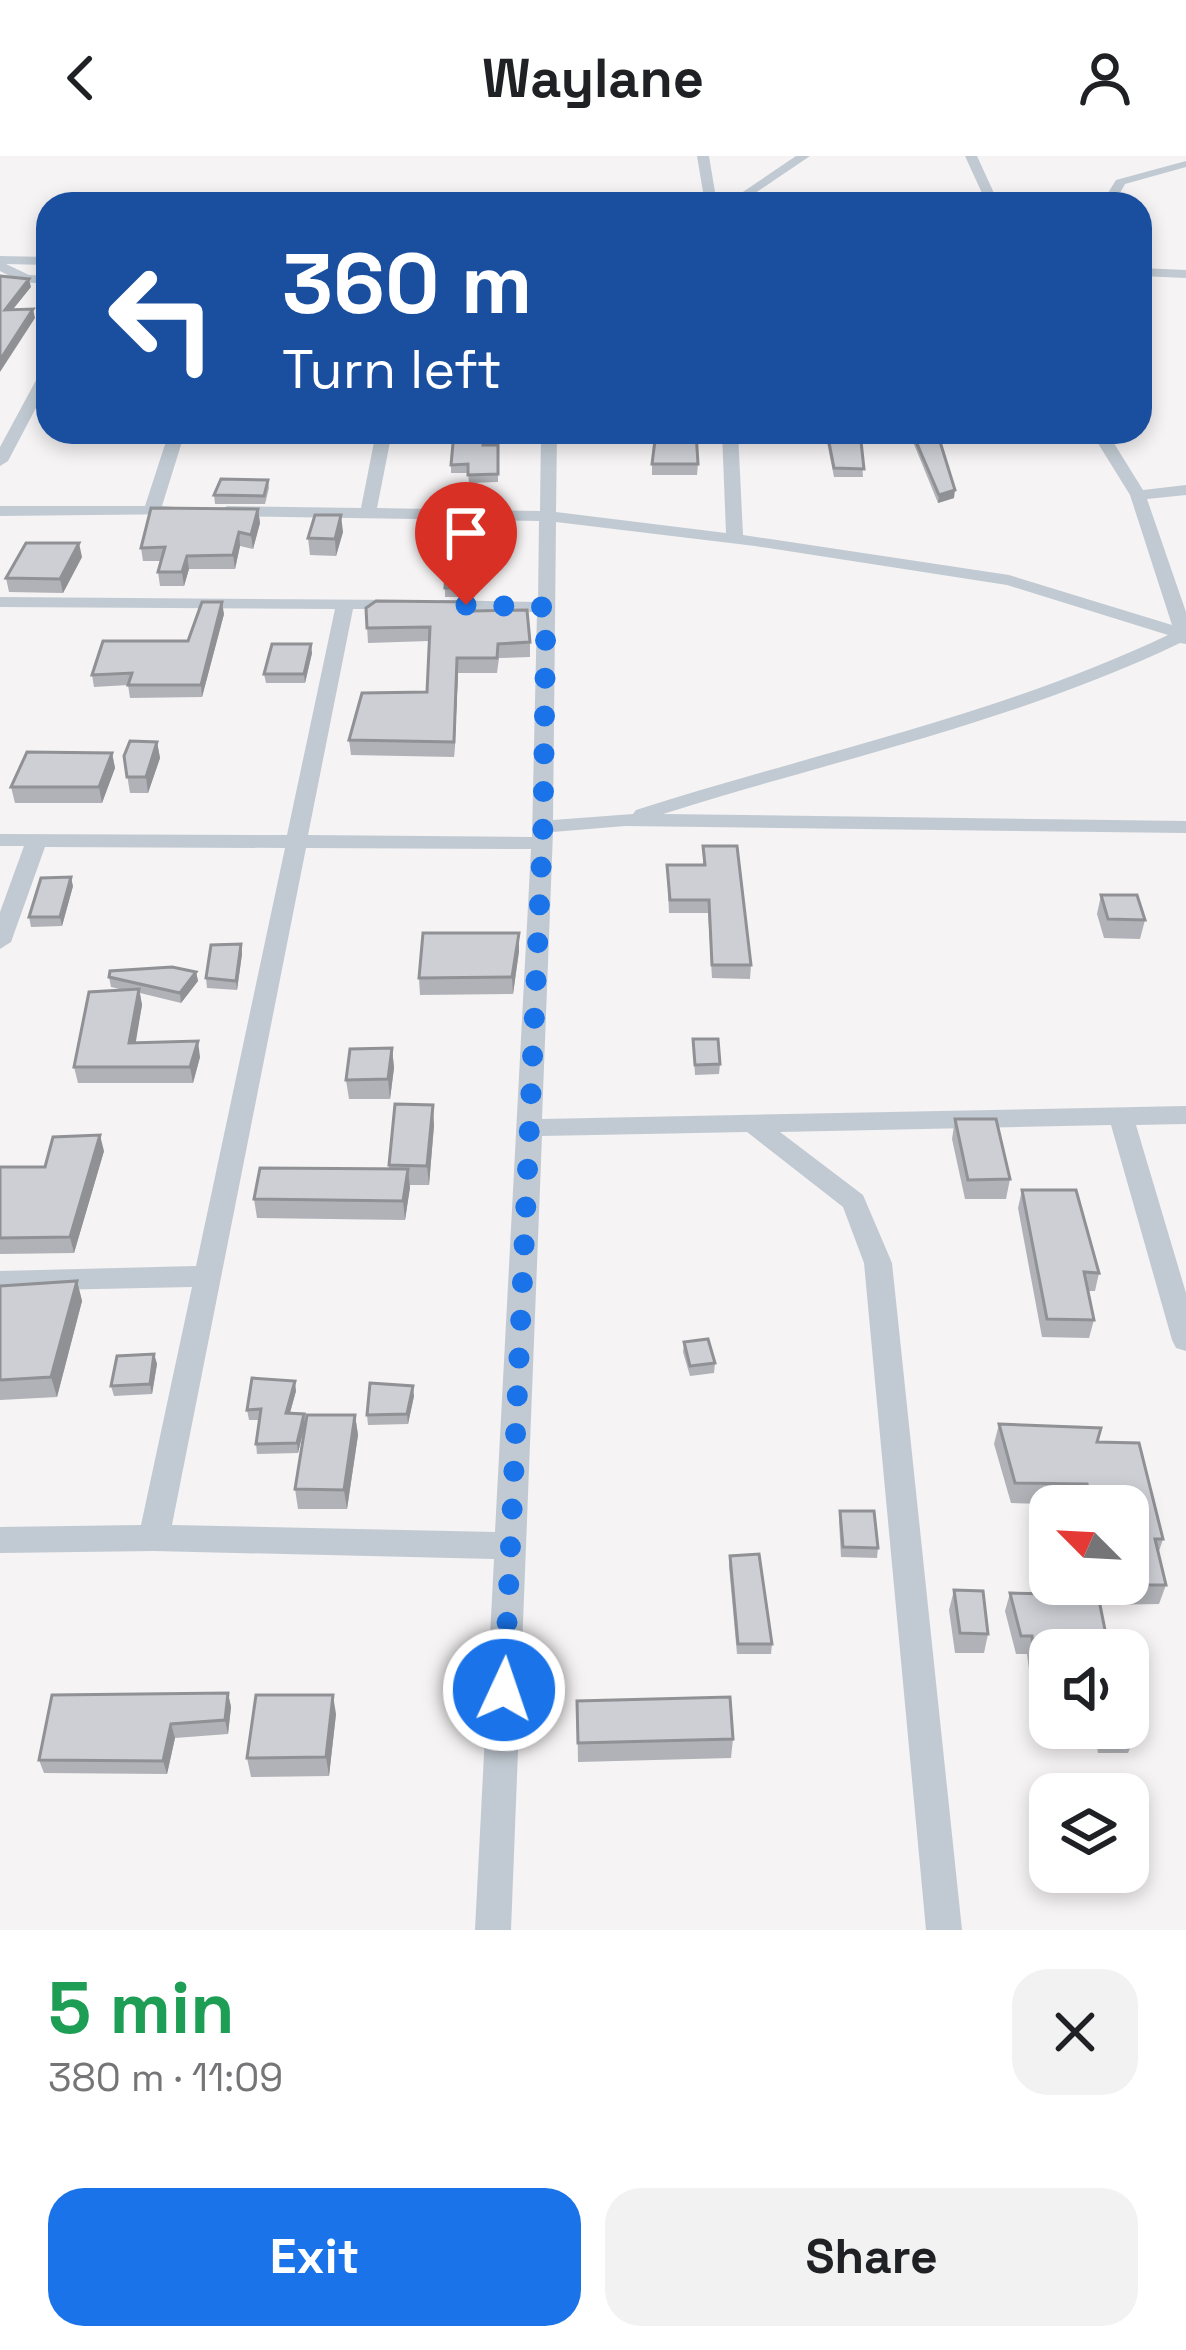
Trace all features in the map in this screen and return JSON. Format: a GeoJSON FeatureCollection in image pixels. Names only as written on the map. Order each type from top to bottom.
{"type":"FeatureCollection","features":[{"type":"Feature","properties":{"kind":"street"},"geometry":{"type":"LineString","coordinates":[[703,156],[710,192]]}},
{"type":"Feature","properties":{"kind":"street"},"geometry":{"type":"LineString","coordinates":[[750,192],[805,156]]}},
{"type":"Feature","properties":{"kind":"street"},"geometry":{"type":"LineString","coordinates":[[971,156],[988,192]]}},
{"type":"Feature","properties":{"kind":"street"},"geometry":{"type":"LineString","coordinates":[[1115,192],[1120,182],[1186,164]]}},
{"type":"Feature","properties":{"kind":"street"},"geometry":{"type":"LineString","coordinates":[[0,263],[36,262]]}},
{"type":"Feature","properties":{"kind":"street"},"geometry":{"type":"LineString","coordinates":[[0,263],[26,279],[36,279]]}},
{"type":"Feature","properties":{"kind":"street"},"geometry":{"type":"LineString","coordinates":[[1152,273],[1186,274]]}},
{"type":"Feature","properties":{"kind":"street"},"geometry":{"type":"LineString","coordinates":[[0,461],[36,394]]}},
{"type":"Feature","properties":{"kind":"street"},"geometry":{"type":"LineString","coordinates":[[152,511],[173,444]]}},
{"type":"Feature","properties":{"kind":"street"},"geometry":{"type":"LineString","coordinates":[[368,513],[382,444]]}},
{"type":"Feature","properties":{"kind":"street"},"geometry":{"type":"LineString","coordinates":[[494,1930],[542,835],[549,444]]}},
{"type":"Feature","properties":{"kind":"street"},"geometry":{"type":"LineString","coordinates":[[731,444],[735,538]]}},
{"type":"Feature","properties":{"kind":"street"},"geometry":{"type":"LineString","coordinates":[[1106,444],[1138,495],[1185,636]]}},
{"type":"Feature","properties":{"kind":"street"},"geometry":{"type":"LineString","coordinates":[[1138,495],[1186,490]]}},
{"type":"Feature","properties":{"kind":"street"},"geometry":{"type":"LineString","coordinates":[[0,511],[194,511]]}},
{"type":"Feature","properties":{"kind":"street"},"geometry":{"type":"LineString","coordinates":[[215,511],[548,516],[735,538],[1009,580],[1185,636]]}},
{"type":"Feature","properties":{"kind":"street"},"geometry":{"type":"LineString","coordinates":[[0,602],[546,607]]}},
{"type":"Feature","properties":{"kind":"street"},"geometry":{"type":"LineString","coordinates":[[154,1538],[345,604]]}},
{"type":"Feature","properties":{"kind":"street"},"geometry":{"type":"LineString","coordinates":[[0,840],[293,842],[542,835],[625,820],[888,746],[1070,686],[1185,636]]}},
{"type":"Feature","properties":{"kind":"street"},"geometry":{"type":"LineString","coordinates":[[625,820],[1186,827]]}},
{"type":"Feature","properties":{"kind":"street"},"geometry":{"type":"LineString","coordinates":[[0,941],[37,840]]}},
{"type":"Feature","properties":{"kind":"street"},"geometry":{"type":"LineString","coordinates":[[1120,1114],[1186,1340]]}},
{"type":"Feature","properties":{"kind":"street"},"geometry":{"type":"LineString","coordinates":[[529,1128],[1186,1115]]}},
{"type":"Feature","properties":{"kind":"street"},"geometry":{"type":"LineString","coordinates":[[751,1123],[854,1202],[878,1263],[944,1930]]}},
{"type":"Feature","properties":{"kind":"street"},"geometry":{"type":"LineString","coordinates":[[0,1281],[206,1276]]}},
{"type":"Feature","properties":{"kind":"street"},"geometry":{"type":"LineString","coordinates":[[0,1540],[154,1538],[511,1546]]}},
{"type":"Feature","properties":{"kind":"building"},"geometry":{"type":"Polygon","coordinates":[[[0,276],[29,279],[5,310],[33,309],[0,360],[0,276]]]}},
{"type":"Feature","properties":{"kind":"building"},"geometry":{"type":"Polygon","coordinates":[[[453,444],[498,445],[498,474],[468,475],[468,464],[451,465],[453,444]]]}},
{"type":"Feature","properties":{"kind":"building"},"geometry":{"type":"Polygon","coordinates":[[[654,444],[697,444],[698,464],[652,464],[654,444]]]}},
{"type":"Feature","properties":{"kind":"building"},"geometry":{"type":"Polygon","coordinates":[[[829,444],[861,444],[864,469],[834,468],[829,444]]]}},
{"type":"Feature","properties":{"kind":"building"},"geometry":{"type":"Polygon","coordinates":[[[917,444],[941,444],[955,490],[939,495],[917,444]]]}},
{"type":"Feature","properties":{"kind":"building"},"geometry":{"type":"Polygon","coordinates":[[[221,479],[268,480],[264,496],[214,495],[221,479]]]}},
{"type":"Feature","properties":{"kind":"building"},"geometry":{"type":"Polygon","coordinates":[[[151,508],[258,509],[251,535],[239,532],[233,555],[187,556],[182,572],[158,572],[165,547],[141,548],[151,508]]]}},
{"type":"Feature","properties":{"kind":"building"},"geometry":{"type":"Polygon","coordinates":[[[315,515],[341,515],[335,539],[308,538],[315,515]]]}},
{"type":"Feature","properties":{"kind":"building"},"geometry":{"type":"Polygon","coordinates":[[[477,539],[474,588],[445,588],[447,559],[477,539]]]}},
{"type":"Feature","properties":{"kind":"building"},"geometry":{"type":"Polygon","coordinates":[[[26,543],[79,543],[60,579],[6,578],[26,543]]]}},
{"type":"Feature","properties":{"kind":"building"},"geometry":{"type":"Polygon","coordinates":[[[376,601],[473,602],[473,611],[527,610],[530,642],[498,644],[497,658],[457,658],[454,742],[349,740],[362,693],[427,692],[430,627],[367,628],[366,608],[376,601]]]}},
{"type":"Feature","properties":{"kind":"building"},"geometry":{"type":"Polygon","coordinates":[[[202,602],[222,602],[201,685],[128,685],[132,673],[92,675],[103,641],[188,641],[202,602]]]}},
{"type":"Feature","properties":{"kind":"building"},"geometry":{"type":"Polygon","coordinates":[[[272,644],[311,644],[304,674],[264,674],[272,644]]]}},
{"type":"Feature","properties":{"kind":"building"},"geometry":{"type":"Polygon","coordinates":[[[130,741],[157,742],[146,777],[127,777],[124,756],[130,741]]]}},
{"type":"Feature","properties":{"kind":"building"},"geometry":{"type":"Polygon","coordinates":[[[27,752],[112,753],[99,787],[11,787],[27,752]]]}},
{"type":"Feature","properties":{"kind":"building"},"geometry":{"type":"Polygon","coordinates":[[[703,846],[737,846],[751,965],[712,965],[709,900],[670,900],[667,865],[705,865],[703,846]]]}},
{"type":"Feature","properties":{"kind":"building"},"geometry":{"type":"Polygon","coordinates":[[[71,877],[60,917],[29,917],[41,878],[71,877]]]}},
{"type":"Feature","properties":{"kind":"building"},"geometry":{"type":"Polygon","coordinates":[[[1101,895],[1137,895],[1145,920],[1108,919],[1101,895]]]}},
{"type":"Feature","properties":{"kind":"building"},"geometry":{"type":"Polygon","coordinates":[[[423,933],[519,933],[512,977],[419,978],[423,933]]]}},
{"type":"Feature","properties":{"kind":"building"},"geometry":{"type":"Polygon","coordinates":[[[241,944],[236,981],[206,978],[211,945],[241,944]]]}},
{"type":"Feature","properties":{"kind":"building"},"geometry":{"type":"Polygon","coordinates":[[[172,967],[196,972],[180,993],[109,977],[110,971],[172,967]]]}},
{"type":"Feature","properties":{"kind":"building"},"geometry":{"type":"Polygon","coordinates":[[[139,989],[129,1043],[198,1041],[190,1067],[74,1067],[89,992],[139,989]]]}},
{"type":"Feature","properties":{"kind":"building"},"geometry":{"type":"Polygon","coordinates":[[[693,1039],[718,1039],[720,1064],[695,1065],[693,1039]]]}},
{"type":"Feature","properties":{"kind":"building"},"geometry":{"type":"Polygon","coordinates":[[[392,1048],[388,1079],[346,1080],[350,1049],[392,1048]]]}},
{"type":"Feature","properties":{"kind":"building"},"geometry":{"type":"Polygon","coordinates":[[[395,1104],[433,1105],[427,1166],[389,1165],[395,1104]]]}},
{"type":"Feature","properties":{"kind":"building"},"geometry":{"type":"Polygon","coordinates":[[[955,1119],[996,1119],[1010,1179],[968,1180],[955,1119]]]}},
{"type":"Feature","properties":{"kind":"building"},"geometry":{"type":"Polygon","coordinates":[[[100,1135],[70,1237],[0,1238],[0,1167],[45,1167],[53,1137],[100,1135]]]}},
{"type":"Feature","properties":{"kind":"building"},"geometry":{"type":"Polygon","coordinates":[[[260,1168],[408,1169],[403,1201],[254,1199],[260,1168]]]}},
{"type":"Feature","properties":{"kind":"building"},"geometry":{"type":"Polygon","coordinates":[[[1022,1190],[1076,1190],[1099,1273],[1084,1272],[1094,1320],[1047,1319],[1022,1190]]]}},
{"type":"Feature","properties":{"kind":"building"},"geometry":{"type":"Polygon","coordinates":[[[77,1281],[51,1377],[0,1380],[0,1286],[77,1281]]]}},
{"type":"Feature","properties":{"kind":"building"},"geometry":{"type":"Polygon","coordinates":[[[708,1339],[715,1363],[690,1366],[684,1342],[708,1339]]]}},
{"type":"Feature","properties":{"kind":"building"},"geometry":{"type":"Polygon","coordinates":[[[154,1354],[150,1384],[111,1386],[117,1356],[154,1354]]]}},
{"type":"Feature","properties":{"kind":"building"},"geometry":{"type":"Polygon","coordinates":[[[252,1378],[295,1381],[286,1413],[304,1414],[297,1443],[256,1444],[261,1409],[247,1410],[252,1378]]]}},
{"type":"Feature","properties":{"kind":"building"},"geometry":{"type":"Polygon","coordinates":[[[370,1383],[413,1386],[407,1414],[367,1415],[370,1383]]]}},
{"type":"Feature","properties":{"kind":"building"},"geometry":{"type":"Polygon","coordinates":[[[307,1415],[355,1415],[344,1490],[295,1489],[307,1415]]]}},
{"type":"Feature","properties":{"kind":"building"},"geometry":{"type":"Polygon","coordinates":[[[999,1424],[1101,1428],[1097,1442],[1139,1443],[1163,1539],[1155,1539],[1166,1585],[1149,1585],[1149,1485],[1015,1483],[999,1424]]]}},
{"type":"Feature","properties":{"kind":"building"},"geometry":{"type":"Polygon","coordinates":[[[840,1511],[874,1511],[878,1548],[843,1547],[840,1511]]]}},
{"type":"Feature","properties":{"kind":"building"},"geometry":{"type":"Polygon","coordinates":[[[759,1554],[772,1644],[738,1644],[730,1556],[759,1554]]]}},
{"type":"Feature","properties":{"kind":"building"},"geometry":{"type":"Polygon","coordinates":[[[954,1590],[983,1591],[988,1634],[960,1633],[954,1590]]]}},
{"type":"Feature","properties":{"kind":"building"},"geometry":{"type":"Polygon","coordinates":[[[1010,1593],[1029,1593],[1029,1605],[1100,1605],[1105,1629],[1029,1629],[1029,1636],[1021,1636],[1010,1593]]]}},
{"type":"Feature","properties":{"kind":"building"},"geometry":{"type":"Polygon","coordinates":[[[228,1693],[225,1720],[171,1724],[163,1761],[39,1760],[52,1695],[228,1693]]]}},
{"type":"Feature","properties":{"kind":"building"},"geometry":{"type":"Polygon","coordinates":[[[256,1695],[333,1695],[326,1757],[247,1758],[256,1695]]]}},
{"type":"Feature","properties":{"kind":"building"},"geometry":{"type":"Polygon","coordinates":[[[730,1697],[733,1739],[578,1743],[577,1701],[730,1697]]]}},
{"type":"Feature","properties":{"kind":"route"},"geometry":{"type":"LineString","coordinates":[[466,605],[546,607],[543,826],[504,1690]]}}]}
